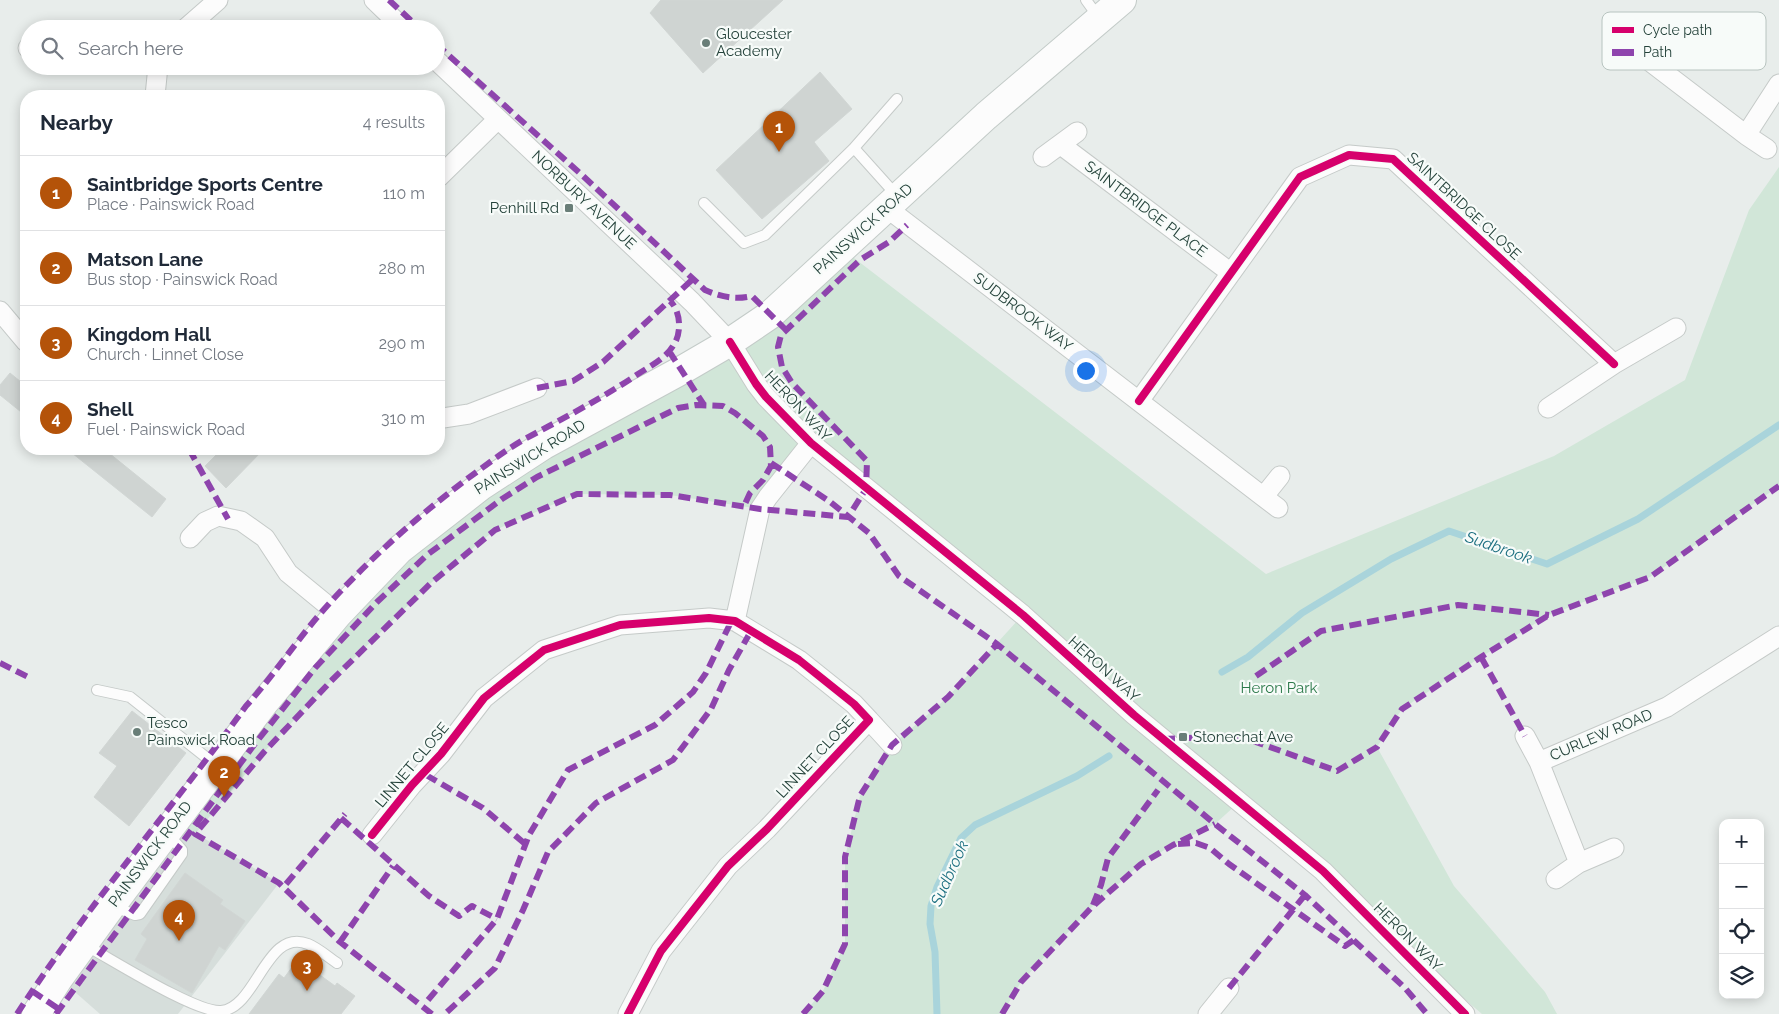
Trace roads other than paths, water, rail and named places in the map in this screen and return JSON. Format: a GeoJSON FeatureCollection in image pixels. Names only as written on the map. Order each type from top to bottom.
{"type":"FeatureCollection","features":[{"type":"Feature","properties":{"kind":"main road","name":"PAINSWICK ROAD"},"geometry":{"type":"LineString","coordinates":[[36,1014],[59,978],[112,905],[264,703],[338,614],[399,550],[481,486],[544,445],[730,342],[770,315],[840,248],[986,116],[1093,9],[1122,0]]}},
{"type":"Feature","properties":{"kind":"street"},"geometry":{"type":"LineString","coordinates":[[195,20],[218,0]]}},
{"type":"Feature","properties":{"kind":"street"},"geometry":{"type":"LineString","coordinates":[[374,0],[395,20]]}},
{"type":"Feature","properties":{"kind":"street","name":"NORBURY AVENUE"},"geometry":{"type":"LineString","coordinates":[[445,69],[692,302],[730,342]]}},
{"type":"Feature","properties":{"kind":"street"},"geometry":{"type":"LineString","coordinates":[[1661,70],[1767,149]]}},
{"type":"Feature","properties":{"kind":"street"},"geometry":{"type":"LineString","coordinates":[[156,90],[157,75]]}},
{"type":"Feature","properties":{"kind":"street"},"geometry":{"type":"LineString","coordinates":[[1746,135],[1779,84]]}},
{"type":"Feature","properties":{"kind":"street"},"geometry":{"type":"LineString","coordinates":[[445,171],[498,119]]}},
{"type":"Feature","properties":{"kind":"street"},"geometry":{"type":"LineString","coordinates":[[1043,157],[1077,132]]}},
{"type":"Feature","properties":{"kind":"street","name":"SAINTBRIDGE PLACE"},"geometry":{"type":"LineString","coordinates":[[1061,145],[1231,273]]}},
{"type":"Feature","properties":{"kind":"street","name":"SAINTBRIDGE CLOSE"},"geometry":{"type":"LineString","coordinates":[[1139,401],[1300,177],[1349,155],[1393,159],[1614,364]]}},
{"type":"Feature","properties":{"kind":"street","name":"SUDBROOK WAY"},"geometry":{"type":"LineString","coordinates":[[892,203],[1139,401],[1271,502],[1280,476]]}},
{"type":"Feature","properties":{"kind":"street"},"geometry":{"type":"LineString","coordinates":[[0,310],[20,335]]}},
{"type":"Feature","properties":{"kind":"street"},"geometry":{"type":"LineString","coordinates":[[1548,408],[1614,364],[1676,328]]}},
{"type":"Feature","properties":{"kind":"street","name":"HERON WAY"},"geometry":{"type":"LineString","coordinates":[[730,342],[761,391],[811,443],[1023,615],[1134,715],[1323,871],[1465,1014]]}},
{"type":"Feature","properties":{"kind":"street"},"geometry":{"type":"LineString","coordinates":[[445,418],[470,414],[536,388]]}},
{"type":"Feature","properties":{"kind":"street"},"geometry":{"type":"LineString","coordinates":[[735,621],[760,509],[768,496],[811,443]]}},
{"type":"Feature","properties":{"kind":"street"},"geometry":{"type":"LineString","coordinates":[[190,538],[205,522],[218,516],[241,521],[265,538],[288,573],[338,614]]}},
{"type":"Feature","properties":{"kind":"street","name":"LINNET CLOSE"},"geometry":{"type":"LineString","coordinates":[[372,834],[440,754],[484,698],[544,650],[620,625],[709,618],[735,621],[799,660],[854,704],[892,745]]}},
{"type":"Feature","properties":{"kind":"street","name":"CURLEW ROAD"},"geometry":{"type":"LineString","coordinates":[[1579,864],[1539,762],[1667,707],[1779,636]]}},
{"type":"Feature","properties":{"kind":"street","name":"LINNET CLOSE"},"geometry":{"type":"LineString","coordinates":[[628,1014],[661,951],[728,866],[767,829],[869,720]]}},
{"type":"Feature","properties":{"kind":"street"},"geometry":{"type":"LineString","coordinates":[[1524,736],[1539,762]]}},
{"type":"Feature","properties":{"kind":"street"},"geometry":{"type":"LineString","coordinates":[[1556,879],[1579,864],[1614,848]]}},
{"type":"Feature","properties":{"kind":"street"},"geometry":{"type":"LineString","coordinates":[[1208,1014],[1229,988]]}},
{"type":"Feature","properties":{"kind":"lane"},"geometry":{"type":"LineString","coordinates":[[704,203],[744,243],[765,235],[854,148],[897,99]]}},
{"type":"Feature","properties":{"kind":"lane"},"geometry":{"type":"LineString","coordinates":[[854,148],[892,203]]}},
{"type":"Feature","properties":{"kind":"lane"},"geometry":{"type":"LineString","coordinates":[[97,690],[130,697],[216,766]]}},
{"type":"Feature","properties":{"kind":"lane"},"geometry":{"type":"LineString","coordinates":[[84,944],[173,994],[214,1011],[227,1010],[234,1007],[245,996],[270,959],[279,949],[288,944],[298,942],[308,944],[337,963]]}},
{"type":"Feature","properties":{"kind":"waterway","name":"Sudbrook"},"geometry":{"type":"LineString","coordinates":[[1222,672],[1248,657],[1302,613],[1391,559],[1449,531],[1547,564],[1638,519],[1779,425]]}},
{"type":"Feature","properties":{"kind":"waterway","name":"Sudbrook"},"geometry":{"type":"LineString","coordinates":[[937,1014],[935,952],[930,924],[931,906],[937,887],[961,838],[975,825],[1077,776],[1109,756]]}},
{"type":"Feature","properties":{"kind":"place","name":"Gloucester Academy"},"geometry":{"type":"Point","coordinates":[706,43]}},
{"type":"Feature","properties":{"kind":"place","name":"Saintbridge Sports Centre"},"geometry":{"type":"Point","coordinates":[779,152]}},
{"type":"Feature","properties":{"kind":"place","name":"Penhill Rd"},"geometry":{"type":"Point","coordinates":[569,208]}},
{"type":"Feature","properties":{"kind":"place","name":"Tesco Painswick Road"},"geometry":{"type":"Point","coordinates":[137,732]}},
{"type":"Feature","properties":{"kind":"place","name":"Stonechat Ave"},"geometry":{"type":"Point","coordinates":[1183,737]}},
{"type":"Feature","properties":{"kind":"place","name":"Matson Lane"},"geometry":{"type":"Point","coordinates":[224,797]}},
{"type":"Feature","properties":{"kind":"place","name":"Shell"},"geometry":{"type":"Point","coordinates":[179,941]}},
{"type":"Feature","properties":{"kind":"place","name":"Kingdom Hall"},"geometry":{"type":"Point","coordinates":[307,991]}},
{"type":"Feature","properties":{"kind":"park label","name":"Heron Park"},"geometry":{"type":"Point","coordinates":[1279,688]}}]}
